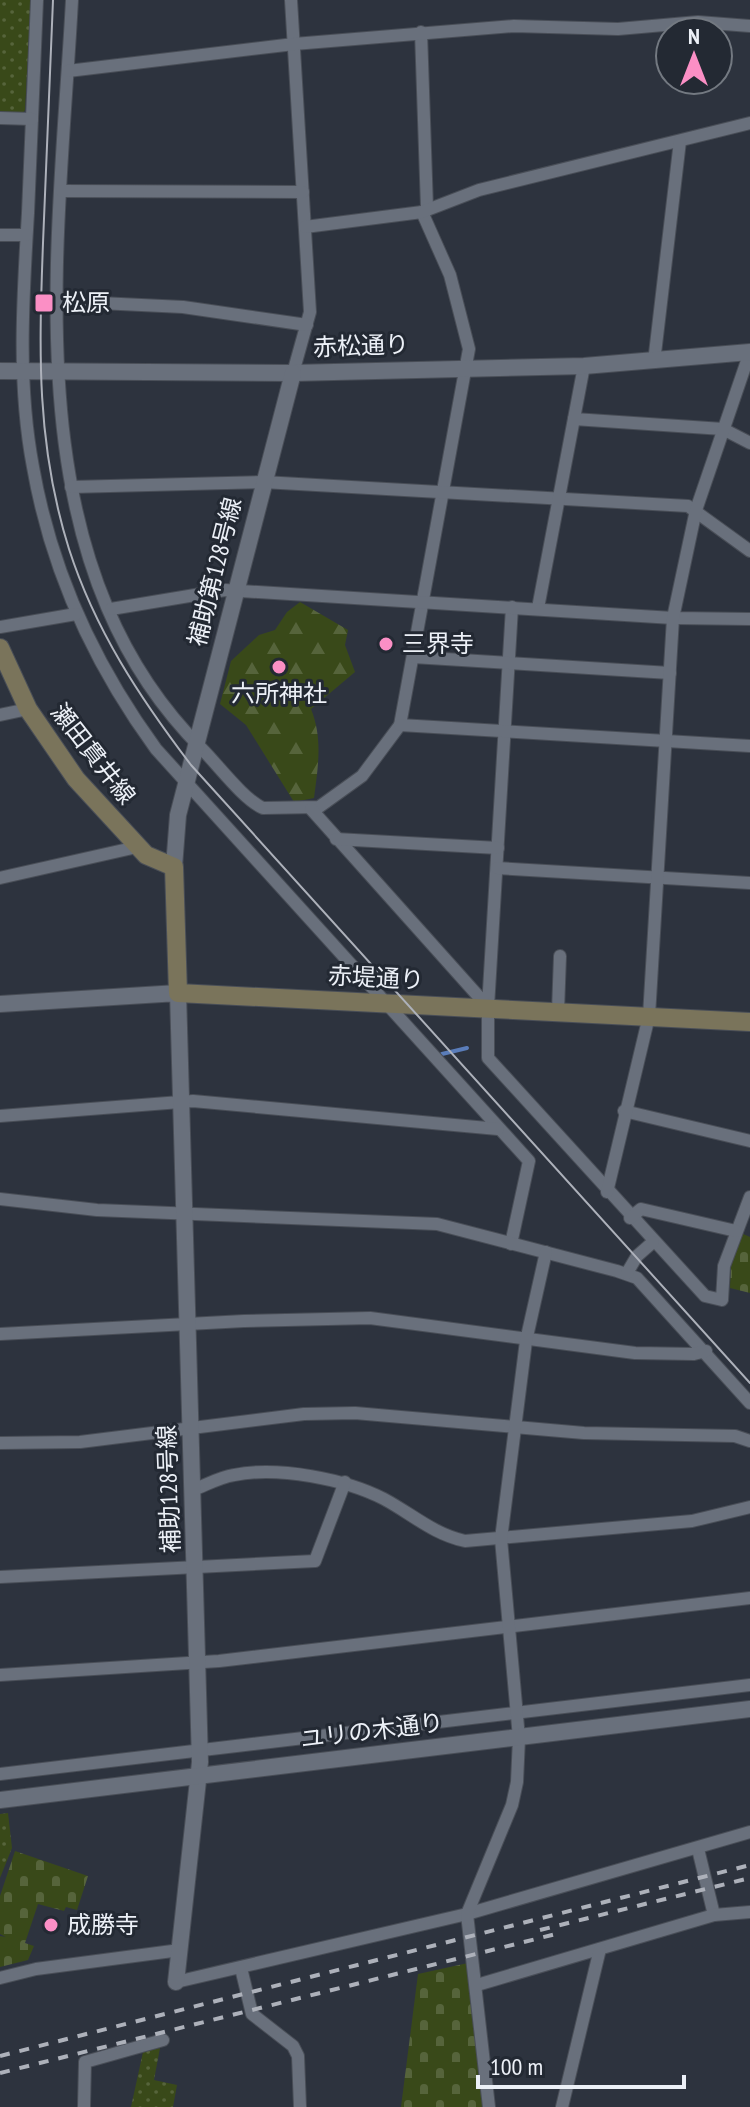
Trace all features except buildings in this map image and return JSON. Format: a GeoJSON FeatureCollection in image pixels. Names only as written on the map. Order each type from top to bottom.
{"type":"FeatureCollection","features":[{"type":"Feature","properties":{"kind":"main road","name":"瀬田貫井線"},"geometry":{"type":"LineString","coordinates":[[0,648],[28,709],[76,779],[137,847],[146,855],[174,867]]}},
{"type":"Feature","properties":{"kind":"main road"},"geometry":{"type":"LineString","coordinates":[[174,867],[178,993]]}},
{"type":"Feature","properties":{"kind":"main road","name":"赤堤通り"},"geometry":{"type":"LineString","coordinates":[[178,993],[750,1022]]}},
{"type":"Feature","properties":{"kind":"street"},"geometry":{"type":"LineString","coordinates":[[37,0],[23,372],[29,447],[40,505],[76,614],[136,722],[186,783],[529,1161],[511,1244]]}},
{"type":"Feature","properties":{"kind":"street"},"geometry":{"type":"LineString","coordinates":[[72,0],[58,301],[61,436],[71,487],[87,547],[111,609],[142,672],[179,725],[258,806],[311,809],[362,776],[400,725],[469,349],[450,275],[424,210],[421,32]]}},
{"type":"Feature","properties":{"kind":"street"},"geometry":{"type":"LineString","coordinates":[[291,0],[310,312],[293,373]]}},
{"type":"Feature","properties":{"kind":"street"},"geometry":{"type":"LineString","coordinates":[[68,71],[421,32],[514,26],[618,29],[698,22],[750,26]]}},
{"type":"Feature","properties":{"kind":"street"},"geometry":{"type":"LineString","coordinates":[[0,118],[32,119]]}},
{"type":"Feature","properties":{"kind":"street"},"geometry":{"type":"LineString","coordinates":[[305,227],[424,210],[479,190],[750,123]]}},
{"type":"Feature","properties":{"kind":"street"},"geometry":{"type":"LineString","coordinates":[[654,362],[680,141]]}},
{"type":"Feature","properties":{"kind":"street"},"geometry":{"type":"LineString","coordinates":[[62,191],[303,192]]}},
{"type":"Feature","properties":{"kind":"street"},"geometry":{"type":"LineString","coordinates":[[0,235],[26,235]]}},
{"type":"Feature","properties":{"kind":"street"},"geometry":{"type":"LineString","coordinates":[[58,301],[183,307],[307,325]]}},
{"type":"Feature","properties":{"kind":"street"},"geometry":{"type":"LineString","coordinates":[[607,1192],[649,1016],[673,618],[696,510],[750,352]]}},
{"type":"Feature","properties":{"kind":"street","name":"赤松通り"},"geometry":{"type":"LineString","coordinates":[[0,371],[293,373],[584,366],[750,352]]}},
{"type":"Feature","properties":{"kind":"street"},"geometry":{"type":"LineString","coordinates":[[538,608],[584,366]]}},
{"type":"Feature","properties":{"kind":"street","name":"補助第128号線"},"geometry":{"type":"LineString","coordinates":[[186,783],[293,373]]}},
{"type":"Feature","properties":{"kind":"street"},"geometry":{"type":"LineString","coordinates":[[574,419],[723,429],[750,443]]}},
{"type":"Feature","properties":{"kind":"street"},"geometry":{"type":"LineString","coordinates":[[71,487],[263,482],[688,506],[750,551]]}},
{"type":"Feature","properties":{"kind":"street"},"geometry":{"type":"LineString","coordinates":[[111,609],[234,590],[673,618],[750,619]]}},
{"type":"Feature","properties":{"kind":"street"},"geometry":{"type":"LineString","coordinates":[[512,607],[488,1007],[488,1058],[699,1292],[722,1300],[724,1266],[750,1197]]}},
{"type":"Feature","properties":{"kind":"street"},"geometry":{"type":"LineString","coordinates":[[0,627],[76,614]]}},
{"type":"Feature","properties":{"kind":"street"},"geometry":{"type":"LineString","coordinates":[[413,657],[670,673]]}},
{"type":"Feature","properties":{"kind":"street"},"geometry":{"type":"LineString","coordinates":[[0,715],[28,709]]}},
{"type":"Feature","properties":{"kind":"street"},"geometry":{"type":"LineString","coordinates":[[400,725],[750,746]]}},
{"type":"Feature","properties":{"kind":"street"},"geometry":{"type":"LineString","coordinates":[[174,867],[175,829],[186,783]]}},
{"type":"Feature","properties":{"kind":"street"},"geometry":{"type":"LineString","coordinates":[[311,809],[488,1007]]}},
{"type":"Feature","properties":{"kind":"street"},"geometry":{"type":"LineString","coordinates":[[336,839],[498,848]]}},
{"type":"Feature","properties":{"kind":"street"},"geometry":{"type":"LineString","coordinates":[[0,878],[137,847]]}},
{"type":"Feature","properties":{"kind":"street"},"geometry":{"type":"LineString","coordinates":[[497,868],[750,883]]}},
{"type":"Feature","properties":{"kind":"street"},"geometry":{"type":"LineString","coordinates":[[558,1011],[560,956]]}},
{"type":"Feature","properties":{"kind":"street","name":"赤堤通り"},"geometry":{"type":"LineString","coordinates":[[0,1004],[178,993]]}},
{"type":"Feature","properties":{"kind":"street","name":"補助128号線"},"geometry":{"type":"LineString","coordinates":[[176,1982],[200,1752],[178,993]]}},
{"type":"Feature","properties":{"kind":"street"},"geometry":{"type":"LineString","coordinates":[[0,1116],[193,1101],[498,1129]]}},
{"type":"Feature","properties":{"kind":"street"},"geometry":{"type":"LineString","coordinates":[[624,1111],[750,1141]]}},
{"type":"Feature","properties":{"kind":"street"},"geometry":{"type":"LineString","coordinates":[[0,1199],[97,1210],[437,1224],[627,1273],[637,1278],[750,1403]]}},
{"type":"Feature","properties":{"kind":"street"},"geometry":{"type":"LineString","coordinates":[[630,1218],[641,1209],[736,1231]]}},
{"type":"Feature","properties":{"kind":"street"},"geometry":{"type":"LineString","coordinates":[[627,1273],[637,1256],[653,1242]]}},
{"type":"Feature","properties":{"kind":"street"},"geometry":{"type":"LineString","coordinates":[[489,2107],[467,1914],[512,1805],[519,1738],[501,1539],[526,1341],[546,1252]]}},
{"type":"Feature","properties":{"kind":"street"},"geometry":{"type":"LineString","coordinates":[[0,1334],[244,1321],[370,1318],[635,1353],[694,1354],[706,1351]]}},
{"type":"Feature","properties":{"kind":"street"},"geometry":{"type":"LineString","coordinates":[[0,1443],[80,1442],[304,1414],[355,1413],[584,1433],[735,1436],[750,1441]]}},
{"type":"Feature","properties":{"kind":"street"},"geometry":{"type":"LineString","coordinates":[[193,1490],[234,1474],[290,1474],[345,1482],[386,1500],[442,1536],[465,1541],[692,1521],[750,1507]]}},
{"type":"Feature","properties":{"kind":"street"},"geometry":{"type":"LineString","coordinates":[[0,1577],[315,1561],[345,1482]]}},
{"type":"Feature","properties":{"kind":"street"},"geometry":{"type":"LineString","coordinates":[[0,1675],[198,1663],[750,1598]]}},
{"type":"Feature","properties":{"kind":"street"},"geometry":{"type":"LineString","coordinates":[[0,1774],[750,1685]]}},
{"type":"Feature","properties":{"kind":"street","name":"ユリの木通り"},"geometry":{"type":"LineString","coordinates":[[0,1800],[750,1709]]}},
{"type":"Feature","properties":{"kind":"street"},"geometry":{"type":"LineString","coordinates":[[176,1982],[467,1914],[750,1832]]}},
{"type":"Feature","properties":{"kind":"street"},"geometry":{"type":"LineString","coordinates":[[698,1849],[714,1915]]}},
{"type":"Feature","properties":{"kind":"street"},"geometry":{"type":"LineString","coordinates":[[477,1985],[714,1915],[750,1912]]}},
{"type":"Feature","properties":{"kind":"street"},"geometry":{"type":"LineString","coordinates":[[562,2107],[600,1949]]}},
{"type":"Feature","properties":{"kind":"street"},"geometry":{"type":"LineString","coordinates":[[0,1978],[36,1969],[180,1950]]}},
{"type":"Feature","properties":{"kind":"street"},"geometry":{"type":"LineString","coordinates":[[241,1968],[252,2014],[293,2046],[298,2056],[300,2107]]}},
{"type":"Feature","properties":{"kind":"street"},"geometry":{"type":"LineString","coordinates":[[84,2107],[85,2062],[163,2040]]}},
{"type":"Feature","properties":{"kind":"green space"},"geometry":{"type":"Polygon","coordinates":[[[0,0],[31,0],[25,110],[22,115],[0,114],[0,0]]]}},
{"type":"Feature","properties":{"kind":"green space"},"geometry":{"type":"Polygon","coordinates":[[[300,602],[348,630],[345,645],[355,672],[311,709],[318,742],[314,798],[294,802],[246,725],[220,704],[231,661],[259,635],[275,630],[287,612],[300,602]]]}},
{"type":"Feature","properties":{"kind":"green space"},"geometry":{"type":"Polygon","coordinates":[[[741,1233],[750,1237],[750,1293],[730,1288],[731,1264],[741,1233]]]}},
{"type":"Feature","properties":{"kind":"green space"},"geometry":{"type":"Polygon","coordinates":[[[8,1813],[12,1848],[0,1878],[0,1814],[8,1813]]]}},
{"type":"Feature","properties":{"kind":"green space"},"geometry":{"type":"Polygon","coordinates":[[[15,1851],[88,1876],[77,1910],[66,1907],[64,1911],[38,1904],[25,1943],[34,1946],[28,1960],[0,1967],[0,1936],[6,1937],[0,1934],[0,1896],[15,1851]]]}},
{"type":"Feature","properties":{"kind":"green space"},"geometry":{"type":"Polygon","coordinates":[[[468,1963],[484,2107],[401,2107],[418,1974],[468,1963]]]}},
{"type":"Feature","properties":{"kind":"green space"},"geometry":{"type":"Polygon","coordinates":[[[160,2048],[154,2080],[177,2085],[173,2107],[131,2107],[143,2052],[160,2048]]]}},
{"type":"Feature","properties":{"kind":"waterway"},"geometry":{"type":"LineString","coordinates":[[442,1054],[467,1048]]}},
{"type":"Feature","properties":{"kind":"tram line"},"geometry":{"type":"LineString","coordinates":[[53,0],[43,243],[42,397],[50,472],[58,510],[92,608],[137,689],[191,765],[750,1383]]}},
{"type":"Feature","properties":{"kind":"railway"},"geometry":{"type":"LineString","coordinates":[[0,2056],[750,1865]]}},
{"type":"Feature","properties":{"kind":"railway"},"geometry":{"type":"LineString","coordinates":[[540,1930],[750,1878]]}},
{"type":"Feature","properties":{"kind":"railway"},"geometry":{"type":"LineString","coordinates":[[0,2073],[556,1934]]}},
{"type":"Feature","properties":{"kind":"place","name":"松原"},"geometry":{"type":"Point","coordinates":[44,303]}},
{"type":"Feature","properties":{"kind":"place","name":"三界寺"},"geometry":{"type":"Point","coordinates":[386,644]}},
{"type":"Feature","properties":{"kind":"place","name":"六所神社"},"geometry":{"type":"Point","coordinates":[279,667]}},
{"type":"Feature","properties":{"kind":"place","name":"成勝寺"},"geometry":{"type":"Point","coordinates":[51,1925]}}]}
